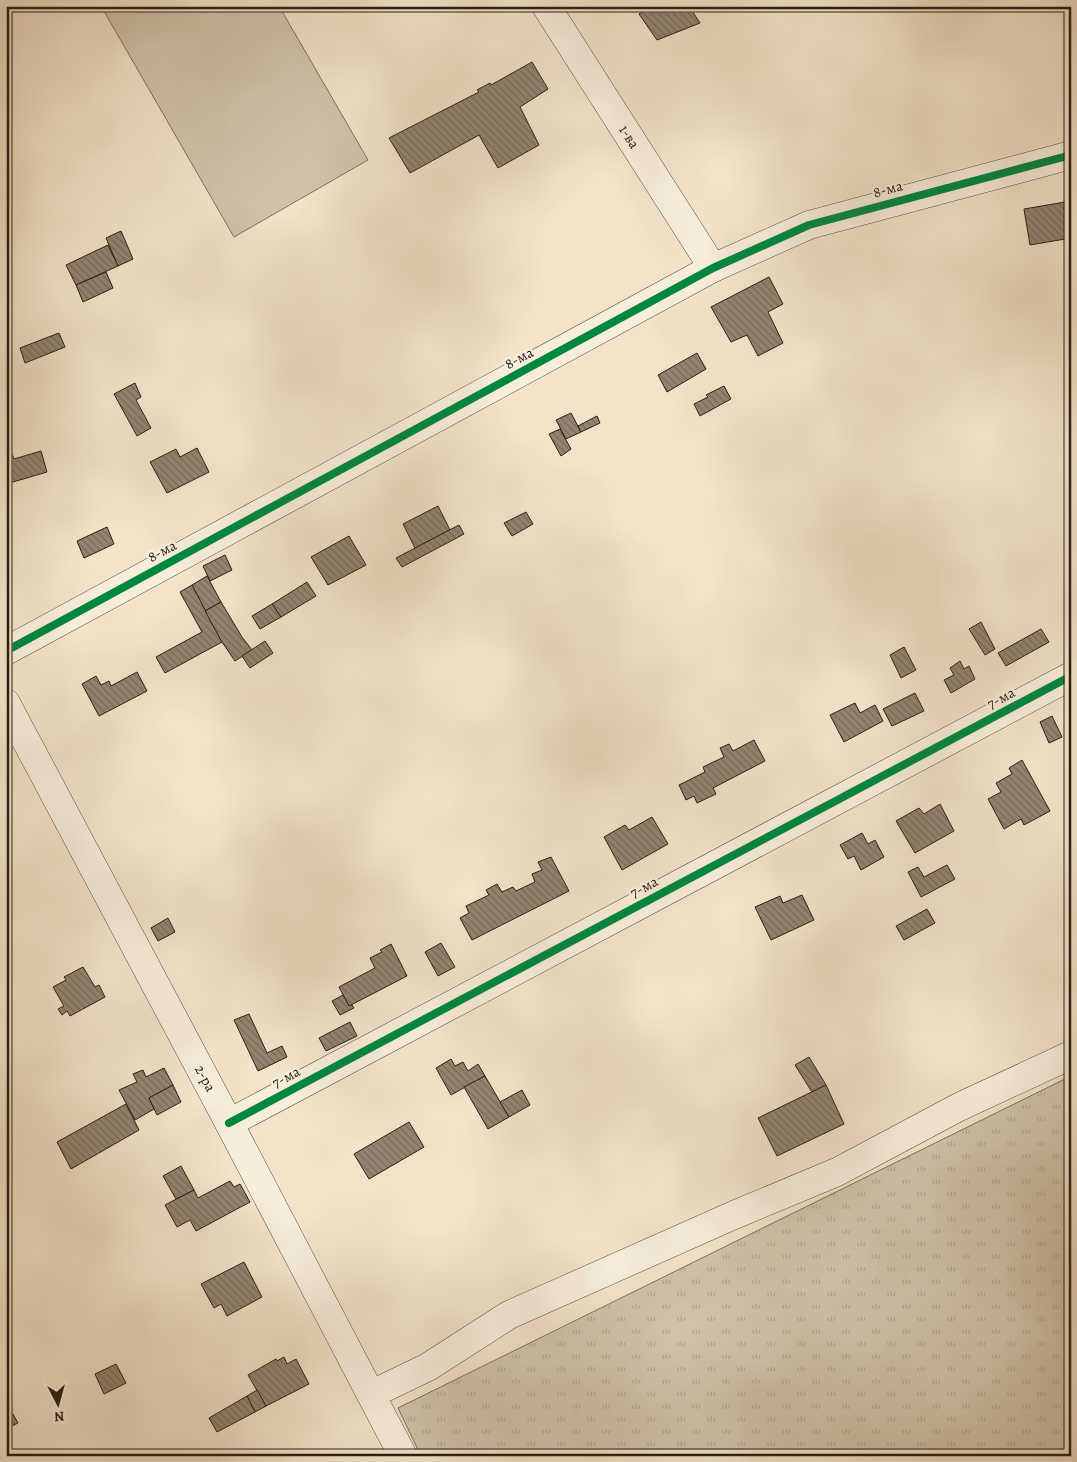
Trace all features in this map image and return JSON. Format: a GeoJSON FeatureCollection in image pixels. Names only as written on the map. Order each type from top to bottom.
{"type":"FeatureCollection","features":[{"type":"Feature","properties":{"kind":"street","name":"1-ва"},"geometry":{"type":"LineString","coordinates":[[546,6],[714,268]]}},
{"type":"Feature","properties":{"kind":"street","name":"8-ма"},"geometry":{"type":"LineString","coordinates":[[6,651],[714,268],[809,225],[1071,155]]}},
{"type":"Feature","properties":{"kind":"street","name":"7-ма"},"geometry":{"type":"LineString","coordinates":[[229,1123],[1071,676]]}},
{"type":"Feature","properties":{"kind":"street","name":"2-ра"},"geometry":{"type":"LineString","coordinates":[[6,703],[403,1456]]}},
{"type":"Feature","properties":{"kind":"street"},"geometry":{"type":"LineString","coordinates":[[372,1394],[428,1367],[509,1315],[734,1215],[837,1172],[959,1107],[1071,1055]]}},
{"type":"Feature","properties":{"kind":"green space"},"geometry":{"type":"Polygon","coordinates":[[[101,6],[279,6],[368,160],[234,237],[101,6]]]}},
{"type":"Feature","properties":{"kind":"green space"},"geometry":{"type":"Polygon","coordinates":[[[1071,1076],[1071,1456],[421,1456],[398,1408],[1071,1076]]]}},
{"type":"Feature","properties":{"kind":"building"},"geometry":{"type":"Polygon","coordinates":[[[642,6],[689,6],[700,23],[657,40],[639,14],[645,11],[642,6]]]}},
{"type":"Feature","properties":{"kind":"building"},"geometry":{"type":"Polygon","coordinates":[[[532,62],[548,89],[520,107],[539,145],[498,168],[479,135],[410,173],[389,138],[479,92],[477,90],[490,83],[491,85],[532,62]]]}},
{"type":"Feature","properties":{"kind":"building"},"geometry":{"type":"Polygon","coordinates":[[[1071,201],[1071,238],[1030,245],[1024,209],[1071,201]]]}},
{"type":"Feature","properties":{"kind":"building"},"geometry":{"type":"Polygon","coordinates":[[[121,231],[133,259],[118,266],[106,238],[121,231]]]}},
{"type":"Feature","properties":{"kind":"building"},"geometry":{"type":"Polygon","coordinates":[[[108,245],[118,266],[76,285],[66,265],[108,245]]]}},
{"type":"Feature","properties":{"kind":"building"},"geometry":{"type":"Polygon","coordinates":[[[106,272],[113,288],[83,302],[76,285],[106,272]]]}},
{"type":"Feature","properties":{"kind":"building"},"geometry":{"type":"Polygon","coordinates":[[[769,277],[783,304],[768,312],[783,343],[758,356],[747,335],[731,342],[711,307],[769,277]]]}},
{"type":"Feature","properties":{"kind":"building"},"geometry":{"type":"Polygon","coordinates":[[[59,333],[65,347],[25,363],[20,348],[59,333]]]}},
{"type":"Feature","properties":{"kind":"building"},"geometry":{"type":"Polygon","coordinates":[[[697,353],[706,369],[667,392],[658,375],[697,353]]]}},
{"type":"Feature","properties":{"kind":"building"},"geometry":{"type":"Polygon","coordinates":[[[135,383],[141,397],[136,400],[151,428],[137,436],[114,394],[135,383]]]}},
{"type":"Feature","properties":{"kind":"building"},"geometry":{"type":"Polygon","coordinates":[[[724,386],[731,399],[700,416],[694,404],[708,397],[706,395],[724,386]]]}},
{"type":"Feature","properties":{"kind":"building"},"geometry":{"type":"Polygon","coordinates":[[[571,413],[581,432],[566,439],[556,420],[571,413]]]}},
{"type":"Feature","properties":{"kind":"building"},"geometry":{"type":"Polygon","coordinates":[[[597,416],[600,423],[581,432],[578,426],[597,416]]]}},
{"type":"Feature","properties":{"kind":"building"},"geometry":{"type":"Polygon","coordinates":[[[560,429],[571,449],[561,456],[549,434],[560,429]]]}},
{"type":"Feature","properties":{"kind":"building"},"geometry":{"type":"Polygon","coordinates":[[[10,448],[14,459],[41,451],[47,472],[6,484],[6,449],[10,448]]]}},
{"type":"Feature","properties":{"kind":"building"},"geometry":{"type":"Polygon","coordinates":[[[197,448],[209,472],[167,493],[150,462],[176,449],[180,457],[197,448]]]}},
{"type":"Feature","properties":{"kind":"building"},"geometry":{"type":"Polygon","coordinates":[[[438,506],[450,530],[415,548],[403,524],[438,506]]]}},
{"type":"Feature","properties":{"kind":"building"},"geometry":{"type":"Polygon","coordinates":[[[526,512],[533,524],[512,536],[504,523],[526,512]]]}},
{"type":"Feature","properties":{"kind":"building"},"geometry":{"type":"Polygon","coordinates":[[[459,525],[464,534],[402,567],[396,558],[459,525]]]}},
{"type":"Feature","properties":{"kind":"building"},"geometry":{"type":"Polygon","coordinates":[[[107,527],[114,544],[84,558],[77,541],[107,527]]]}},
{"type":"Feature","properties":{"kind":"building"},"geometry":{"type":"Polygon","coordinates":[[[349,536],[366,565],[328,585],[311,557],[349,536]]]}},
{"type":"Feature","properties":{"kind":"building"},"geometry":{"type":"Polygon","coordinates":[[[225,555],[232,570],[210,581],[203,566],[225,555]]]}},
{"type":"Feature","properties":{"kind":"building"},"geometry":{"type":"Polygon","coordinates":[[[207,576],[221,602],[205,611],[192,585],[207,576]]]}},
{"type":"Feature","properties":{"kind":"building"},"geometry":{"type":"Polygon","coordinates":[[[307,582],[316,596],[281,617],[272,604],[307,582]]]}},
{"type":"Feature","properties":{"kind":"building"},"geometry":{"type":"Polygon","coordinates":[[[192,585],[222,642],[165,673],[156,657],[202,632],[180,592],[192,585]]]}},
{"type":"Feature","properties":{"kind":"building"},"geometry":{"type":"Polygon","coordinates":[[[221,602],[252,650],[235,661],[205,611],[221,602]]]}},
{"type":"Feature","properties":{"kind":"building"},"geometry":{"type":"Polygon","coordinates":[[[272,604],[281,617],[260,629],[252,616],[272,604]]]}},
{"type":"Feature","properties":{"kind":"building"},"geometry":{"type":"Polygon","coordinates":[[[981,622],[995,649],[985,655],[969,629],[981,622]]]}},
{"type":"Feature","properties":{"kind":"building"},"geometry":{"type":"Polygon","coordinates":[[[1041,629],[1049,642],[1006,666],[998,653],[1041,629]]]}},
{"type":"Feature","properties":{"kind":"building"},"geometry":{"type":"Polygon","coordinates":[[[265,641],[273,653],[250,668],[242,656],[265,641]]]}},
{"type":"Feature","properties":{"kind":"building"},"geometry":{"type":"Polygon","coordinates":[[[904,647],[916,670],[901,678],[890,655],[904,647]]]}},
{"type":"Feature","properties":{"kind":"building"},"geometry":{"type":"Polygon","coordinates":[[[960,661],[964,669],[969,666],[975,679],[951,693],[944,680],[954,675],[950,668],[960,661]]]}},
{"type":"Feature","properties":{"kind":"building"},"geometry":{"type":"Polygon","coordinates":[[[137,672],[147,691],[99,716],[82,684],[96,676],[101,685],[109,681],[111,686],[137,672]]]}},
{"type":"Feature","properties":{"kind":"building"},"geometry":{"type":"Polygon","coordinates":[[[915,693],[924,711],[892,726],[883,709],[915,693]]]}},
{"type":"Feature","properties":{"kind":"building"},"geometry":{"type":"Polygon","coordinates":[[[855,703],[860,713],[875,705],[883,721],[844,742],[830,715],[855,703]]]}},
{"type":"Feature","properties":{"kind":"building"},"geometry":{"type":"Polygon","coordinates":[[[1052,716],[1062,737],[1049,743],[1040,722],[1052,716]]]}},
{"type":"Feature","properties":{"kind":"building"},"geometry":{"type":"Polygon","coordinates":[[[754,740],[765,761],[713,788],[716,794],[697,803],[694,796],[686,800],[679,785],[705,772],[703,767],[724,757],[720,748],[729,744],[733,751],[754,740]]]}},
{"type":"Feature","properties":{"kind":"building"},"geometry":{"type":"Polygon","coordinates":[[[1022,760],[1050,811],[1024,825],[1021,819],[1004,829],[988,799],[1001,792],[996,783],[1012,774],[1009,768],[1022,760]]]}},
{"type":"Feature","properties":{"kind":"building"},"geometry":{"type":"Polygon","coordinates":[[[940,804],[954,831],[915,853],[896,821],[919,808],[924,814],[940,804]]]}},
{"type":"Feature","properties":{"kind":"building"},"geometry":{"type":"Polygon","coordinates":[[[652,817],[668,844],[622,870],[604,837],[625,825],[629,830],[652,817]]]}},
{"type":"Feature","properties":{"kind":"building"},"geometry":{"type":"Polygon","coordinates":[[[862,833],[868,844],[875,840],[884,857],[861,870],[854,856],[848,859],[840,845],[862,833]]]}},
{"type":"Feature","properties":{"kind":"building"},"geometry":{"type":"Polygon","coordinates":[[[551,857],[569,891],[472,940],[460,918],[469,913],[466,906],[489,895],[486,890],[497,884],[502,892],[513,887],[516,891],[535,882],[532,874],[542,870],[538,862],[551,857]]]}},
{"type":"Feature","properties":{"kind":"building"},"geometry":{"type":"Polygon","coordinates":[[[947,865],[955,879],[921,897],[908,872],[918,867],[924,877],[947,865]]]}},
{"type":"Feature","properties":{"kind":"building"},"geometry":{"type":"Polygon","coordinates":[[[802,895],[814,920],[771,940],[755,907],[780,896],[783,903],[802,895]]]}},
{"type":"Feature","properties":{"kind":"building"},"geometry":{"type":"Polygon","coordinates":[[[927,909],[935,923],[904,940],[896,926],[927,909]]]}},
{"type":"Feature","properties":{"kind":"building"},"geometry":{"type":"Polygon","coordinates":[[[168,918],[175,932],[158,941],[151,928],[168,918]]]}},
{"type":"Feature","properties":{"kind":"building"},"geometry":{"type":"Polygon","coordinates":[[[441,943],[455,967],[438,976],[425,952],[441,943]]]}},
{"type":"Feature","properties":{"kind":"building"},"geometry":{"type":"Polygon","coordinates":[[[391,944],[407,976],[349,1006],[339,987],[375,968],[370,958],[382,952],[380,950],[391,944]]]}},
{"type":"Feature","properties":{"kind":"building"},"geometry":{"type":"Polygon","coordinates":[[[83,967],[95,987],[99,985],[105,997],[70,1016],[67,1011],[62,1015],[58,1009],[64,1006],[53,987],[66,980],[64,977],[83,967]]]}},
{"type":"Feature","properties":{"kind":"building"},"geometry":{"type":"Polygon","coordinates":[[[343,995],[349,1006],[352,1005],[354,1008],[340,1015],[332,1001],[343,995]]]}},
{"type":"Feature","properties":{"kind":"building"},"geometry":{"type":"Polygon","coordinates":[[[249,1014],[267,1053],[282,1046],[287,1057],[258,1071],[234,1020],[249,1014]]]}},
{"type":"Feature","properties":{"kind":"building"},"geometry":{"type":"Polygon","coordinates":[[[350,1022],[357,1036],[326,1051],[319,1038],[350,1022]]]}},
{"type":"Feature","properties":{"kind":"building"},"geometry":{"type":"Polygon","coordinates":[[[809,1057],[826,1085],[812,1092],[795,1065],[809,1057]]]}},
{"type":"Feature","properties":{"kind":"building"},"geometry":{"type":"Polygon","coordinates":[[[451,1059],[455,1066],[463,1062],[468,1071],[478,1064],[485,1076],[451,1095],[436,1068],[451,1059]]]}},
{"type":"Feature","properties":{"kind":"building"},"geometry":{"type":"Polygon","coordinates":[[[164,1068],[173,1085],[149,1098],[154,1109],[135,1120],[119,1090],[137,1082],[133,1074],[143,1070],[146,1077],[164,1068]]]}},
{"type":"Feature","properties":{"kind":"building"},"geometry":{"type":"Polygon","coordinates":[[[485,1076],[509,1117],[488,1129],[464,1087],[485,1076]]]}},
{"type":"Feature","properties":{"kind":"building"},"geometry":{"type":"Polygon","coordinates":[[[173,1085],[181,1102],[157,1115],[149,1098],[173,1085]]]}},
{"type":"Feature","properties":{"kind":"building"},"geometry":{"type":"Polygon","coordinates":[[[826,1085],[844,1124],[777,1156],[758,1118],[826,1085]]]}},
{"type":"Feature","properties":{"kind":"building"},"geometry":{"type":"Polygon","coordinates":[[[522,1090],[530,1105],[509,1117],[500,1102],[522,1090]]]}},
{"type":"Feature","properties":{"kind":"building"},"geometry":{"type":"Polygon","coordinates":[[[126,1104],[139,1130],[71,1169],[57,1142],[126,1104]]]}},
{"type":"Feature","properties":{"kind":"building"},"geometry":{"type":"Polygon","coordinates":[[[409,1122],[424,1147],[369,1179],[354,1154],[409,1122]]]}},
{"type":"Feature","properties":{"kind":"building"},"geometry":{"type":"Polygon","coordinates":[[[181,1166],[194,1190],[176,1199],[163,1176],[181,1166]]]}},
{"type":"Feature","properties":{"kind":"building"},"geometry":{"type":"Polygon","coordinates":[[[230,1181],[234,1187],[240,1184],[250,1202],[196,1231],[190,1220],[177,1227],[165,1205],[194,1190],[198,1198],[230,1181]]]}},
{"type":"Feature","properties":{"kind":"building"},"geometry":{"type":"Polygon","coordinates":[[[244,1262],[262,1297],[227,1316],[221,1304],[214,1308],[201,1284],[244,1262]]]}},
{"type":"Feature","properties":{"kind":"building"},"geometry":{"type":"Polygon","coordinates":[[[284,1357],[287,1364],[296,1359],[309,1384],[266,1406],[248,1375],[276,1359],[277,1361],[284,1357]]]}},
{"type":"Feature","properties":{"kind":"building"},"geometry":{"type":"Polygon","coordinates":[[[116,1364],[126,1383],[104,1394],[95,1374],[116,1364]]]}},
{"type":"Feature","properties":{"kind":"building"},"geometry":{"type":"Polygon","coordinates":[[[257,1390],[266,1406],[255,1412],[247,1396],[257,1390]]]}},
{"type":"Feature","properties":{"kind":"building"},"geometry":{"type":"Polygon","coordinates":[[[247,1396],[255,1412],[217,1432],[209,1418],[247,1396]]]}},
{"type":"Feature","properties":{"kind":"building"},"geometry":{"type":"Polygon","coordinates":[[[6,1402],[18,1423],[6,1429],[6,1402]]]}},
{"type":"Feature","properties":{"kind":"building"},"geometry":{"type":"Polygon","coordinates":[[[34,1450],[37,1456],[24,1456],[34,1450]]]}},
{"type":"Feature","properties":{"kind":"cycle path"},"geometry":{"type":"LineString","coordinates":[[6,651],[713,268],[809,225],[1071,155]]}},
{"type":"Feature","properties":{"kind":"cycle path"},"geometry":{"type":"LineString","coordinates":[[229,1123],[1071,676]]}}]}
